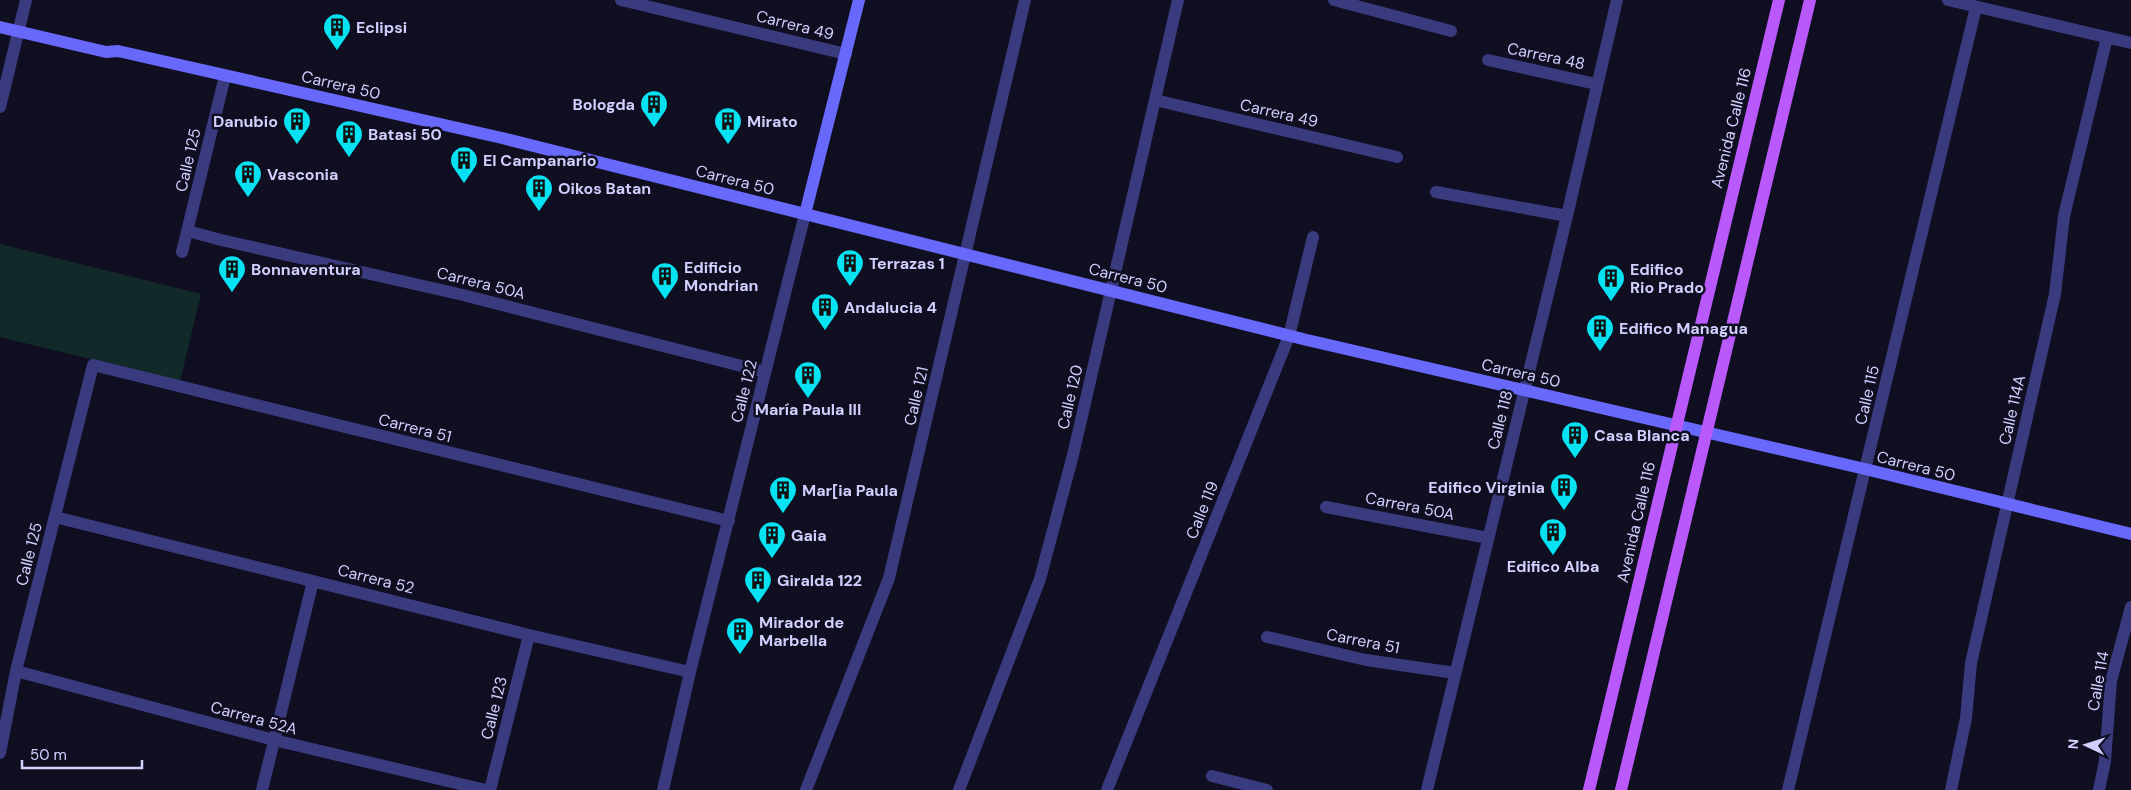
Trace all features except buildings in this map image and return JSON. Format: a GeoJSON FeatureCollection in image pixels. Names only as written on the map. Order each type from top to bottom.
{"type":"FeatureCollection","features":[{"type":"Feature","properties":{"kind":"main road","name":"Avenida Calle 116"},"geometry":{"type":"LineString","coordinates":[[1589,790],[1779,0]]}},
{"type":"Feature","properties":{"kind":"main road"},"geometry":{"type":"LineString","coordinates":[[1621,790],[1810,0]]}},
{"type":"Feature","properties":{"kind":"street"},"geometry":{"type":"LineString","coordinates":[[0,107],[26,0]]}},
{"type":"Feature","properties":{"kind":"street","name":"Carrera 49"},"geometry":{"type":"LineString","coordinates":[[621,0],[846,54]]}},
{"type":"Feature","properties":{"kind":"street","name":"Calle 122"},"geometry":{"type":"LineString","coordinates":[[664,790],[690,672],[859,0]]}},
{"type":"Feature","properties":{"kind":"street","name":"Calle 121"},"geometry":{"type":"LineString","coordinates":[[806,790],[889,578],[1025,0]]}},
{"type":"Feature","properties":{"kind":"street","name":"Calle 120"},"geometry":{"type":"LineString","coordinates":[[959,790],[1040,579],[1073,455],[1178,0]]}},
{"type":"Feature","properties":{"kind":"street"},"geometry":{"type":"LineString","coordinates":[[1334,0],[1451,31]]}},
{"type":"Feature","properties":{"kind":"street","name":"Calle 118"},"geometry":{"type":"LineString","coordinates":[[1427,790],[1567,216],[1596,84],[1618,0]]}},
{"type":"Feature","properties":{"kind":"street"},"geometry":{"type":"LineString","coordinates":[[1948,0],[2131,43]]}},
{"type":"Feature","properties":{"kind":"street","name":"Calle 115"},"geometry":{"type":"LineString","coordinates":[[1788,790],[1976,6]]}},
{"type":"Feature","properties":{"kind":"street","name":"Carrera 50"},"geometry":{"type":"LineString","coordinates":[[0,18],[20,27],[106,52],[118,51],[502,138],[1289,336],[1706,432],[2131,534]]}},
{"type":"Feature","properties":{"kind":"street","name":"Carrera 50"},"geometry":{"type":"LineString","coordinates":[[0,27],[20,27]]}},
{"type":"Feature","properties":{"kind":"street","name":"Calle 114A"},"geometry":{"type":"LineString","coordinates":[[1951,790],[1966,718],[1971,663],[2056,294],[2064,216],[2107,37]]}},
{"type":"Feature","properties":{"kind":"street","name":"Carrera 48"},"geometry":{"type":"LineString","coordinates":[[1488,60],[1596,84]]}},
{"type":"Feature","properties":{"kind":"street","name":"Calle 125"},"geometry":{"type":"LineString","coordinates":[[182,252],[225,76]]}},
{"type":"Feature","properties":{"kind":"street","name":"Carrera 49"},"geometry":{"type":"LineString","coordinates":[[1155,100],[1397,157]]}},
{"type":"Feature","properties":{"kind":"street"},"geometry":{"type":"LineString","coordinates":[[1436,192],[1567,216]]}},
{"type":"Feature","properties":{"kind":"street","name":"Carrera 50A"},"geometry":{"type":"LineString","coordinates":[[188,231],[463,295],[765,372]]}},
{"type":"Feature","properties":{"kind":"street","name":"Calle 119"},"geometry":{"type":"LineString","coordinates":[[1107,790],[1289,336],[1312,237]]}},
{"type":"Feature","properties":{"kind":"street","name":"Calle 125"},"geometry":{"type":"LineString","coordinates":[[0,752],[16,671],[93,365]]}},
{"type":"Feature","properties":{"kind":"street","name":"Carrera 51"},"geometry":{"type":"LineString","coordinates":[[93,365],[729,521]]}},
{"type":"Feature","properties":{"kind":"street","name":"Carrera 50A"},"geometry":{"type":"LineString","coordinates":[[1326,506],[1488,538]]}},
{"type":"Feature","properties":{"kind":"street","name":"Carrera 52"},"geometry":{"type":"LineString","coordinates":[[55,517],[529,635],[690,672]]}},
{"type":"Feature","properties":{"kind":"street"},"geometry":{"type":"LineString","coordinates":[[262,790],[313,580]]}},
{"type":"Feature","properties":{"kind":"street","name":"Calle 114"},"geometry":{"type":"LineString","coordinates":[[2098,790],[2105,760],[2111,681],[2131,608]]}},
{"type":"Feature","properties":{"kind":"street","name":"Calle 123"},"geometry":{"type":"LineString","coordinates":[[490,790],[529,635]]}},
{"type":"Feature","properties":{"kind":"street","name":"Carrera 51"},"geometry":{"type":"LineString","coordinates":[[1267,637],[1366,660],[1455,673]]}},
{"type":"Feature","properties":{"kind":"street","name":"Carrera 52A"},"geometry":{"type":"LineString","coordinates":[[16,671],[274,740],[486,790]]}},
{"type":"Feature","properties":{"kind":"street"},"geometry":{"type":"LineString","coordinates":[[1212,776],[1267,790]]}},
{"type":"Feature","properties":{"kind":"green space"},"geometry":{"type":"Polygon","coordinates":[[[0,244],[201,294],[180,381],[0,337],[0,244]]]}},
{"type":"Feature","properties":{"kind":"place","name":"Eclipsi"},"geometry":{"type":"Point","coordinates":[337,51]}},
{"type":"Feature","properties":{"kind":"place","name":"Bologda"},"geometry":{"type":"Point","coordinates":[654,128]}},
{"type":"Feature","properties":{"kind":"place","name":"Danubio"},"geometry":{"type":"Point","coordinates":[297,145]}},
{"type":"Feature","properties":{"kind":"place","name":"Mirato"},"geometry":{"type":"Point","coordinates":[728,145]}},
{"type":"Feature","properties":{"kind":"place","name":"Batasi 50"},"geometry":{"type":"Point","coordinates":[349,158]}},
{"type":"Feature","properties":{"kind":"place","name":"El Campanario"},"geometry":{"type":"Point","coordinates":[464,184]}},
{"type":"Feature","properties":{"kind":"place","name":"Vasconia"},"geometry":{"type":"Point","coordinates":[248,198]}},
{"type":"Feature","properties":{"kind":"place","name":"Oikos Batan"},"geometry":{"type":"Point","coordinates":[539,212]}},
{"type":"Feature","properties":{"kind":"place","name":"Terrazas 1"},"geometry":{"type":"Point","coordinates":[850,287]}},
{"type":"Feature","properties":{"kind":"place","name":"Bonnaventura"},"geometry":{"type":"Point","coordinates":[232,293]}},
{"type":"Feature","properties":{"kind":"place","name":"Edificio Mondrian"},"geometry":{"type":"Point","coordinates":[665,300]}},
{"type":"Feature","properties":{"kind":"place","name":"Edifico Rio Prado"},"geometry":{"type":"Point","coordinates":[1611,302]}},
{"type":"Feature","properties":{"kind":"place","name":"Andalucia 4"},"geometry":{"type":"Point","coordinates":[825,331]}},
{"type":"Feature","properties":{"kind":"place","name":"Edifico Managua"},"geometry":{"type":"Point","coordinates":[1600,352]}},
{"type":"Feature","properties":{"kind":"place","name":"María Paula III"},"geometry":{"type":"Point","coordinates":[808,399]}},
{"type":"Feature","properties":{"kind":"place","name":"Casa Blanca"},"geometry":{"type":"Point","coordinates":[1575,459]}},
{"type":"Feature","properties":{"kind":"place","name":"Edifico Virginia"},"geometry":{"type":"Point","coordinates":[1564,511]}},
{"type":"Feature","properties":{"kind":"place","name":"Mar[ia Paula"},"geometry":{"type":"Point","coordinates":[783,514]}},
{"type":"Feature","properties":{"kind":"place","name":"Edifico Alba"},"geometry":{"type":"Point","coordinates":[1553,556]}},
{"type":"Feature","properties":{"kind":"place","name":"Gaia"},"geometry":{"type":"Point","coordinates":[772,559]}},
{"type":"Feature","properties":{"kind":"place","name":"Giralda 122"},"geometry":{"type":"Point","coordinates":[758,604]}},
{"type":"Feature","properties":{"kind":"place","name":"Mirador de Marbella"},"geometry":{"type":"Point","coordinates":[740,655]}}]}
